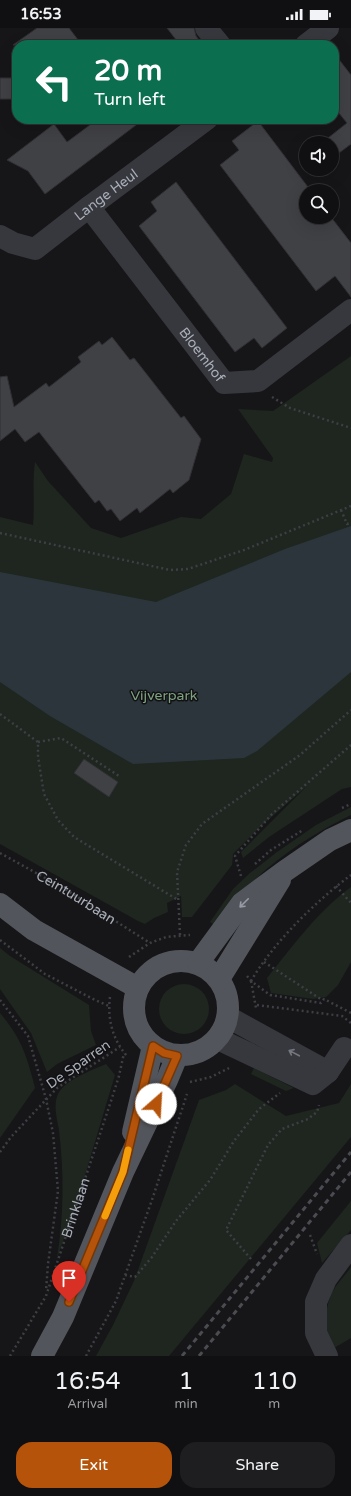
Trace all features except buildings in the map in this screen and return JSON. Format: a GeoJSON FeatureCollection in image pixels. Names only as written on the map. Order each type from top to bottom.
{"type":"FeatureCollection","features":[{"type":"Feature","properties":{"kind":"main road"},"geometry":{"type":"LineString","coordinates":[[198,963],[242,903],[330,840],[351,830]]}},
{"type":"Feature","properties":{"kind":"main road"},"geometry":{"type":"LineString","coordinates":[[219,979],[285,871]]}},
{"type":"Feature","properties":{"kind":"main road"},"geometry":{"type":"LineString","coordinates":[[0,904],[34,930],[138,988]]}},
{"type":"Feature","properties":{"kind":"main road"},"geometry":{"type":"LineString","coordinates":[[180,961],[198,963],[210,970],[219,979],[228,998],[228,1017],[224,1029],[218,1039],[206,1049],[192,1055],[177,1056],[164,1053],[153,1046],[142,1034],[135,1020],[134,1004],[138,988],[148,974],[163,964],[180,961]]}},
{"type":"Feature","properties":{"kind":"main road","name":"Brinklaan"},"geometry":{"type":"LineString","coordinates":[[123,1172],[153,1046]]}},
{"type":"Feature","properties":{"kind":"main road","name":"Brinklaan"},"geometry":{"type":"LineString","coordinates":[[42,1356],[63,1317],[123,1172],[177,1056]]}},
{"type":"Feature","properties":{"kind":"street"},"geometry":{"type":"LineString","coordinates":[[206,28],[216,40]]}},
{"type":"Feature","properties":{"kind":"street"},"geometry":{"type":"LineString","coordinates":[[312,40],[328,28]]}},
{"type":"Feature","properties":{"kind":"street","name":"Lange Heul"},"geometry":{"type":"LineString","coordinates":[[0,236],[13,243],[35,249],[88,207],[200,124]]}},
{"type":"Feature","properties":{"kind":"street","name":"Bloemhof"},"geometry":{"type":"LineString","coordinates":[[88,207],[224,383],[258,381]]}},
{"type":"Feature","properties":{"kind":"street"},"geometry":{"type":"LineString","coordinates":[[258,381],[351,310]]}},
{"type":"Feature","properties":{"kind":"street"},"geometry":{"type":"LineString","coordinates":[[228,1017],[320,1078]]}},
{"type":"Feature","properties":{"kind":"street"},"geometry":{"type":"LineString","coordinates":[[218,1039],[243,1052],[320,1078]]}},
{"type":"Feature","properties":{"kind":"street"},"geometry":{"type":"LineString","coordinates":[[320,1078],[344,1048]]}},
{"type":"Feature","properties":{"kind":"street"},"geometry":{"type":"LineString","coordinates":[[327,1356],[316,1333],[316,1302],[326,1279],[351,1245]]}},
{"type":"Feature","properties":{"kind":"path"},"geometry":{"type":"LineString","coordinates":[[258,381],[274,399],[290,408],[351,428]]}},
{"type":"Feature","properties":{"kind":"path"},"geometry":{"type":"LineString","coordinates":[[0,532],[170,570],[188,569],[244,550],[351,506]]}},
{"type":"Feature","properties":{"kind":"path"},"geometry":{"type":"LineString","coordinates":[[341,510],[347,524],[351,523]]}},
{"type":"Feature","properties":{"kind":"path"},"geometry":{"type":"LineString","coordinates":[[197,935],[180,935],[177,872],[186,845],[202,824],[300,755],[351,710]]}},
{"type":"Feature","properties":{"kind":"path"},"geometry":{"type":"LineString","coordinates":[[0,714],[38,742],[61,738],[119,776]]}},
{"type":"Feature","properties":{"kind":"path"},"geometry":{"type":"LineString","coordinates":[[38,742],[38,757],[44,794],[58,820],[74,837],[178,900]]}},
{"type":"Feature","properties":{"kind":"path"},"geometry":{"type":"LineString","coordinates":[[241,876],[235,856],[272,814],[351,745]]}},
{"type":"Feature","properties":{"kind":"path","name":"Ceintuurbaan"},"geometry":{"type":"LineString","coordinates":[[0,853],[64,889],[150,943]]}},
{"type":"Feature","properties":{"kind":"path"},"geometry":{"type":"LineString","coordinates":[[324,999],[321,1003],[270,995],[251,981],[259,968],[285,935],[336,886],[351,875]]}},
{"type":"Feature","properties":{"kind":"path"},"geometry":{"type":"LineString","coordinates":[[336,886],[351,903]]}},
{"type":"Feature","properties":{"kind":"path"},"geometry":{"type":"LineString","coordinates":[[0,940],[45,974],[109,1006]]}},
{"type":"Feature","properties":{"kind":"path"},"geometry":{"type":"LineString","coordinates":[[264,962],[319,998],[324,999],[351,1013]]}},
{"type":"Feature","properties":{"kind":"path"},"geometry":{"type":"LineString","coordinates":[[0,1000],[28,1036],[46,1099],[53,1133],[58,1191],[48,1264],[46,1296]]}},
{"type":"Feature","properties":{"kind":"path"},"geometry":{"type":"LineString","coordinates":[[257,1006],[342,1016],[351,1023]]}},
{"type":"Feature","properties":{"kind":"path","name":"De Sparren"},"geometry":{"type":"LineString","coordinates":[[0,1152],[11,1137],[57,1088],[120,1047]]}},
{"type":"Feature","properties":{"kind":"path","name":"Brinklaan"},"geometry":{"type":"LineString","coordinates":[[10,1356],[46,1296],[112,1098],[124,1053]]}},
{"type":"Feature","properties":{"kind":"path"},"geometry":{"type":"LineString","coordinates":[[251,1259],[226,1230],[268,1145],[282,1129],[308,1119],[317,1112],[319,1105],[320,1078]]}},
{"type":"Feature","properties":{"kind":"path"},"geometry":{"type":"LineString","coordinates":[[189,1087],[190,1082]]}},
{"type":"Feature","properties":{"kind":"path"},"geometry":{"type":"LineString","coordinates":[[86,1356],[116,1301],[153,1196],[187,1092]]}},
{"type":"Feature","properties":{"kind":"path"},"geometry":{"type":"LineString","coordinates":[[125,1275],[135,1277],[148,1262],[176,1221],[210,1180],[234,1140],[259,1109],[281,1093]]}},
{"type":"Feature","properties":{"kind":"green space","name":"Vijverpark"},"geometry":{"type":"Polygon","coordinates":[[[351,356],[351,787],[342,789],[269,837],[243,858],[241,852],[307,786],[260,827],[233,854],[232,865],[192,917],[182,917],[181,896],[167,903],[168,912],[145,924],[0,844],[0,517],[33,525],[35,462],[48,481],[91,528],[121,538],[181,517],[201,519],[231,494],[244,454],[272,462],[273,458],[238,409],[273,411],[351,356]]]}},
{"type":"Feature","properties":{"kind":"green space"},"geometry":{"type":"Polygon","coordinates":[[[351,807],[351,815],[322,830],[294,848],[267,869],[239,896],[216,926],[210,922],[233,889],[250,873],[316,825],[351,807]]]}},
{"type":"Feature","properties":{"kind":"green space"},"geometry":{"type":"Polygon","coordinates":[[[351,887],[351,962],[338,985],[326,997],[313,999],[271,993],[267,978],[316,918],[351,887]]]}},
{"type":"Feature","properties":{"kind":"green space"},"geometry":{"type":"Polygon","coordinates":[[[0,948],[10,956],[89,1005],[91,1031],[96,1045],[57,1064],[47,1072],[31,1033],[0,989],[0,948]]]}},
{"type":"Feature","properties":{"kind":"green space"},"geometry":{"type":"Polygon","coordinates":[[[184,984],[193,986],[204,995],[209,1009],[207,1018],[198,1029],[184,1034],[175,1032],[164,1023],[159,1009],[161,1000],[170,989],[184,984]]]}},
{"type":"Feature","properties":{"kind":"green space"},"geometry":{"type":"Polygon","coordinates":[[[0,1013],[19,1040],[35,1088],[0,1138],[0,1013]]]}},
{"type":"Feature","properties":{"kind":"green space"},"geometry":{"type":"Polygon","coordinates":[[[106,1064],[115,1075],[77,1202],[57,1258],[61,1226],[62,1194],[61,1146],[56,1112],[58,1094],[66,1084],[87,1072],[106,1064]]]}},
{"type":"Feature","properties":{"kind":"green space"},"geometry":{"type":"Polygon","coordinates":[[[254,1068],[294,1088],[286,1091],[251,1074],[254,1068]]]}},
{"type":"Feature","properties":{"kind":"green space"},"geometry":{"type":"Polygon","coordinates":[[[235,1084],[286,1116],[339,1103],[351,1084],[351,1137],[169,1356],[96,1356],[134,1281],[199,1100],[226,1090],[235,1084]]]}},
{"type":"Feature","properties":{"kind":"green space"},"geometry":{"type":"Polygon","coordinates":[[[351,1201],[351,1230],[322,1263],[317,1243],[351,1201]]]}},
{"type":"Feature","properties":{"kind":"green space"},"geometry":{"type":"Polygon","coordinates":[[[351,1267],[351,1338],[329,1351],[326,1337],[328,1302],[335,1288],[351,1267]]]}},
{"type":"Feature","properties":{"kind":"shaded area"},"geometry":{"type":"Polygon","coordinates":[[[351,526],[351,672],[257,751],[244,758],[133,764],[50,716],[0,682],[0,572],[156,602],[285,549],[351,526]]]}},
{"type":"Feature","properties":{"kind":"railway"},"geometry":{"type":"LineString","coordinates":[[182,1356],[351,1152]]}},
{"type":"Feature","properties":{"kind":"railway"},"geometry":{"type":"LineString","coordinates":[[199,1356],[351,1172]]}},
{"type":"Feature","properties":{"kind":"slow traffic"},"geometry":{"type":"LineString","coordinates":[[105,1216],[123,1172],[128,1150]]}},
{"type":"Feature","properties":{"kind":"route"},"geometry":{"type":"LineString","coordinates":[[69,1302],[123,1172],[153,1046],[164,1053],[177,1056],[156,1104]]}}]}
